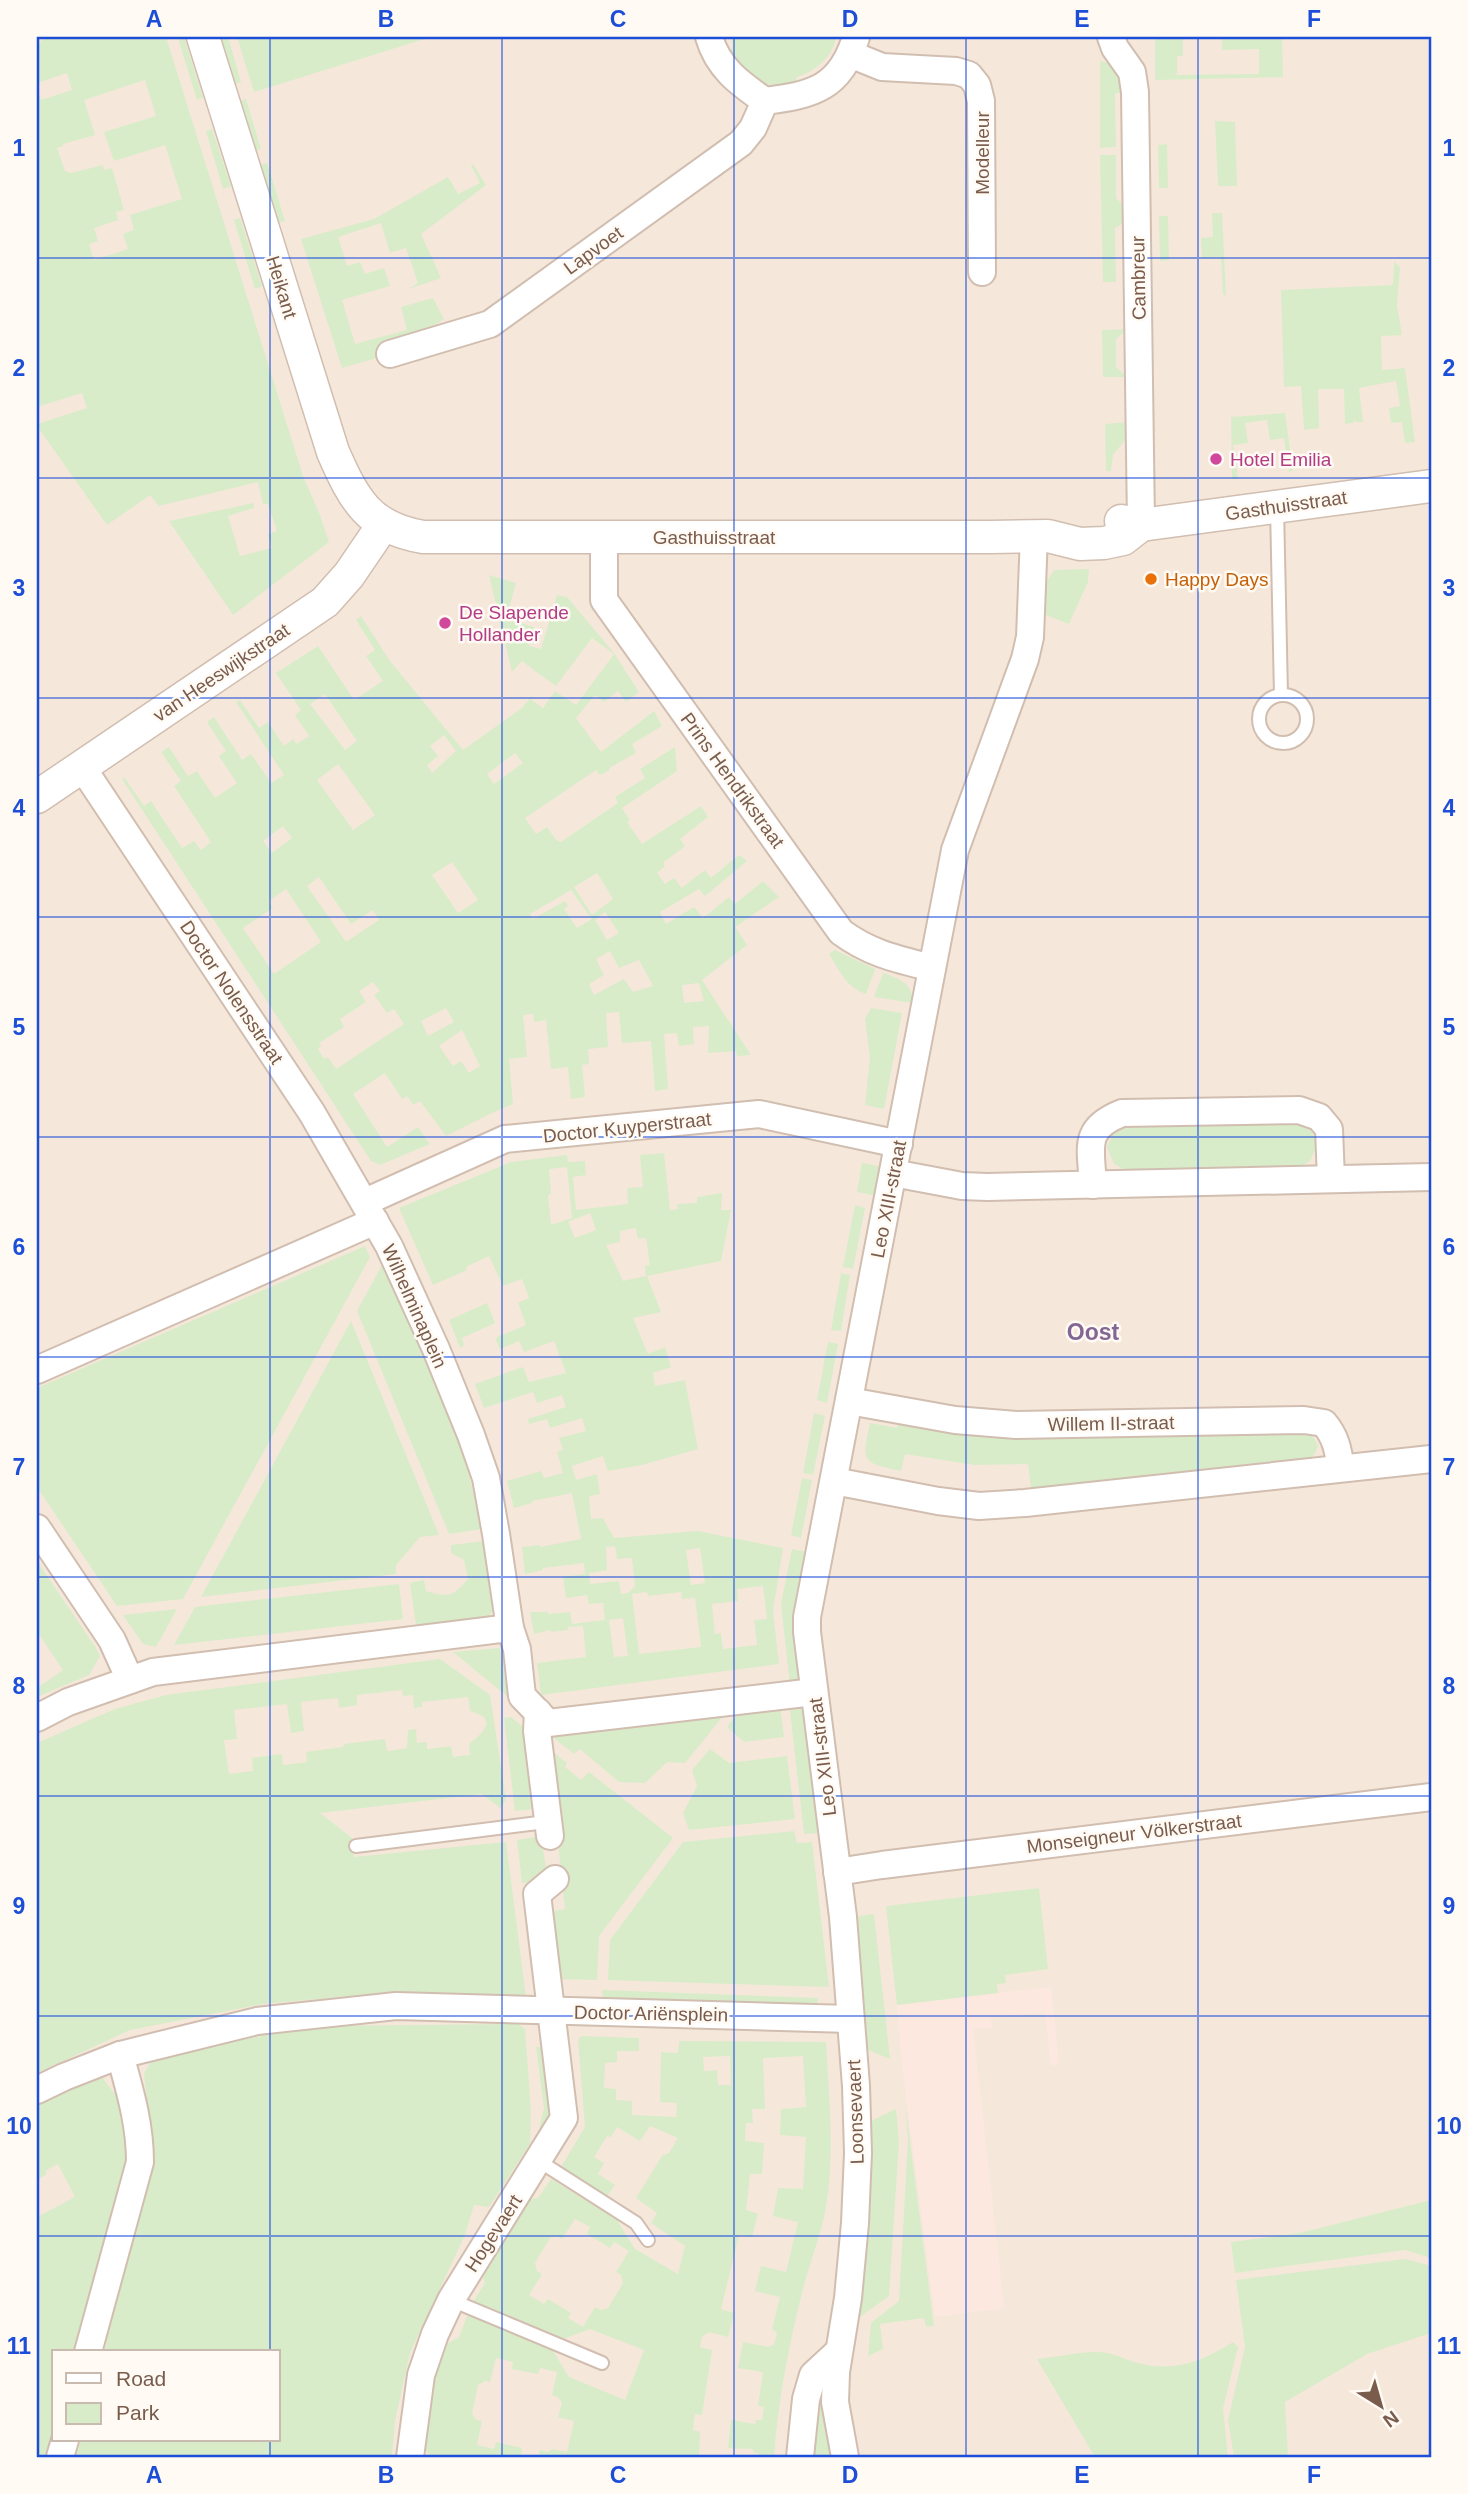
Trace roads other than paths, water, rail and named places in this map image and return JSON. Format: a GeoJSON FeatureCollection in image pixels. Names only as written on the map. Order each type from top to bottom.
{"type":"FeatureCollection","features":[{"type":"Feature","properties":{"kind":"street","name":"Heikant"},"geometry":{"type":"LineString","coordinates":[[203,37],[333,452],[355,498],[383,525]]}},
{"type":"Feature","properties":{"kind":"street"},"geometry":{"type":"LineString","coordinates":[[709,37],[713,50],[733,79],[765,101],[802,97],[826,85],[841,69],[853,45]]}},
{"type":"Feature","properties":{"kind":"street","name":"Cambreur"},"geometry":{"type":"LineString","coordinates":[[1111,37],[1115,48],[1132,72],[1135,92],[1141,525]]}},
{"type":"Feature","properties":{"kind":"street","name":"Modelleur"},"geometry":{"type":"LineString","coordinates":[[853,45],[882,67],[956,71],[968,75],[977,85],[981,101],[982,272]]}},
{"type":"Feature","properties":{"kind":"street","name":"Lapvoet"},"geometry":{"type":"LineString","coordinates":[[390,354],[489,324],[741,144],[753,128],[765,101]]}},
{"type":"Feature","properties":{"kind":"street","name":"Gasthuisstraat"},"geometry":{"type":"LineString","coordinates":[[383,525],[400,533],[424,537],[991,537],[1041,535],[1078,524],[1120,521],[1141,525],[1431,486]]}},
{"type":"Feature","properties":{"kind":"street","name":"van Heeswijkstraat"},"geometry":{"type":"LineString","coordinates":[[37,797],[325,602],[349,575],[383,525]]}},
{"type":"Feature","properties":{"kind":"street","name":"Leo XIII-straat"},"geometry":{"type":"LineString","coordinates":[[837,1872],[807,1617],[961,827],[1025,659],[1030,637],[1041,535]]}},
{"type":"Feature","properties":{"kind":"street","name":"Prins Hendrikstraat"},"geometry":{"type":"LineString","coordinates":[[604,537],[604,600],[841,932],[861,946],[886,956],[932,968]]}},
{"type":"Feature","properties":{"kind":"street","name":"Doctor Nolensstraat"},"geometry":{"type":"LineString","coordinates":[[82,767],[312,1113],[370,1212]]}},
{"type":"Feature","properties":{"kind":"street"},"geometry":{"type":"LineString","coordinates":[[1093,1185],[1090,1138],[1104,1120],[1122,1113],[1299,1110],[1319,1116],[1329,1129],[1331,1179]]}},
{"type":"Feature","properties":{"kind":"street","name":"Doctor Kuyperstraat"},"geometry":{"type":"LineString","coordinates":[[370,1212],[505,1139],[759,1114],[899,1144]]}},
{"type":"Feature","properties":{"kind":"street"},"geometry":{"type":"LineString","coordinates":[[893,1172],[962,1186],[1431,1177]]}},
{"type":"Feature","properties":{"kind":"street","name":"Wilhelminaplein"},"geometry":{"type":"LineString","coordinates":[[37,1370],[370,1212],[389,1246],[436,1349],[475,1446],[494,1522],[510,1628],[517,1649],[522,1696],[538,1712]]}},
{"type":"Feature","properties":{"kind":"street","name":"Willem II-straat"},"geometry":{"type":"LineString","coordinates":[[849,1401],[955,1420],[1016,1425],[1304,1420],[1324,1423],[1333,1434],[1340,1468]]}},
{"type":"Feature","properties":{"kind":"street"},"geometry":{"type":"LineString","coordinates":[[834,1480],[938,1501],[979,1506],[1038,1502],[1431,1459]]}},
{"type":"Feature","properties":{"kind":"street"},"geometry":{"type":"LineString","coordinates":[[40,1538],[113,1640],[130,1680]]}},
{"type":"Feature","properties":{"kind":"street"},"geometry":{"type":"LineString","coordinates":[[37,1718],[68,1702],[153,1672],[510,1628]]}},
{"type":"Feature","properties":{"kind":"street"},"geometry":{"type":"LineString","coordinates":[[538,1712],[548,1723],[814,1692]]}},
{"type":"Feature","properties":{"kind":"street"},"geometry":{"type":"LineString","coordinates":[[538,1712],[537,1731],[548,1829]]}},
{"type":"Feature","properties":{"kind":"street","name":"Monseigneur Völkerstraat"},"geometry":{"type":"LineString","coordinates":[[837,1872],[1431,1797]]}},
{"type":"Feature","properties":{"kind":"street","name":"Loonsevaert"},"geometry":{"type":"LineString","coordinates":[[837,1872],[856,2086],[856,2200],[848,2298],[839,2351],[835,2402],[845,2457]]}},
{"type":"Feature","properties":{"kind":"street","name":"Doctor Ariënsplein"},"geometry":{"type":"LineString","coordinates":[[555,1879],[537,1894],[551,2011],[850,2019]]}},
{"type":"Feature","properties":{"kind":"street"},"geometry":{"type":"LineString","coordinates":[[37,2090],[120,2055],[257,2021],[396,2006],[551,2011]]}},
{"type":"Feature","properties":{"kind":"street","name":"Hogevaert"},"geometry":{"type":"LineString","coordinates":[[410,2457],[421,2375],[435,2334],[451,2300],[564,2118],[551,2011]]}},
{"type":"Feature","properties":{"kind":"street"},"geometry":{"type":"LineString","coordinates":[[90,2350],[140,2162],[137,2113],[120,2055]]}},
{"type":"Feature","properties":{"kind":"street"},"geometry":{"type":"LineString","coordinates":[[800,2457],[806,2399],[813,2375],[839,2351]]}},
{"type":"Feature","properties":{"kind":"lane"},"geometry":{"type":"LineString","coordinates":[[1277,507],[1281,695]]}},
{"type":"Feature","properties":{"kind":"lane"},"geometry":{"type":"LineString","coordinates":[[356,1846],[548,1829]]}},
{"type":"Feature","properties":{"kind":"lane"},"geometry":{"type":"LineString","coordinates":[[538,2161],[636,2223],[648,2240]]}},
{"type":"Feature","properties":{"kind":"lane"},"geometry":{"type":"LineString","coordinates":[[451,2300],[602,2363]]}},
{"type":"Feature","properties":{"kind":"place","name":"Hotel Emilia"},"geometry":{"type":"Point","coordinates":[1216,459]}},
{"type":"Feature","properties":{"kind":"place","name":"Happy Days"},"geometry":{"type":"Point","coordinates":[1151,579]}},
{"type":"Feature","properties":{"kind":"place","name":"De Slapende Hollander"},"geometry":{"type":"Point","coordinates":[445,623]}},
{"type":"Feature","properties":{"kind":"district","name":"Oost"},"geometry":{"type":"Point","coordinates":[1093,1332]}}]}
